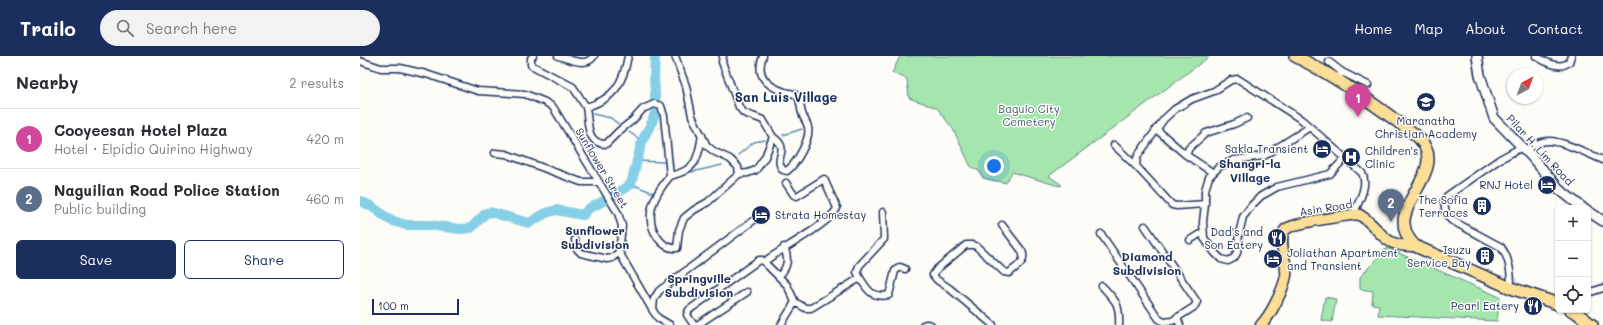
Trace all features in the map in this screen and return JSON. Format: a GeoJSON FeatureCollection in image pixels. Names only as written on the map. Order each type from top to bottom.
{"type":"FeatureCollection","features":[{"type":"Feature","properties":{"kind":"highway"},"geometry":{"type":"LineString","coordinates":[[1295,56],[1340,76],[1417,136],[1427,151],[1428,160],[1426,172],[1404,216],[1404,229],[1415,246],[1511,288],[1555,303]]}},
{"type":"Feature","properties":{"kind":"highway"},"geometry":{"type":"LineString","coordinates":[[1577,313],[1592,325]]}},
{"type":"Feature","properties":{"kind":"main road","name":"Pilar H. Lim Road"},"geometry":{"type":"LineString","coordinates":[[1478,56],[1480,75],[1494,118],[1560,190],[1579,205]]}},
{"type":"Feature","properties":{"kind":"main road"},"geometry":{"type":"LineString","coordinates":[[1591,213],[1603,221]]}},
{"type":"Feature","properties":{"kind":"main road","name":"Asin Road"},"geometry":{"type":"LineString","coordinates":[[1261,325],[1266,320],[1275,303],[1286,276],[1286,260],[1282,240],[1283,232],[1292,225],[1358,214],[1387,240],[1402,246],[1415,246]]}},
{"type":"Feature","properties":{"kind":"street"},"geometry":{"type":"LineString","coordinates":[[533,56],[531,58],[531,65],[573,87],[586,107],[588,130],[594,140],[600,144],[606,144],[643,109],[654,104],[661,106],[664,116],[670,176],[657,196],[650,219],[654,232],[661,242],[670,249],[677,248],[679,230],[684,218],[708,202],[739,174],[748,174],[756,170],[765,157],[774,137]]}},
{"type":"Feature","properties":{"kind":"street"},"geometry":{"type":"LineString","coordinates":[[558,56],[584,63],[591,60],[594,56]]}},
{"type":"Feature","properties":{"kind":"street"},"geometry":{"type":"LineString","coordinates":[[586,107],[599,103],[613,94],[621,83],[628,56]]}},
{"type":"Feature","properties":{"kind":"street"},"geometry":{"type":"LineString","coordinates":[[675,56],[686,86],[692,116],[707,146],[715,152],[730,159],[738,167],[739,174]]}},
{"type":"Feature","properties":{"kind":"street"},"geometry":{"type":"LineString","coordinates":[[723,56],[722,62],[739,107],[744,113],[763,120],[774,137],[780,142],[783,146],[780,164],[783,170],[787,171],[805,144],[809,134],[808,127],[802,114],[800,99],[796,94],[772,86],[766,82],[761,74],[761,62],[763,56]]}},
{"type":"Feature","properties":{"kind":"street"},"geometry":{"type":"LineString","coordinates":[[1536,56],[1551,64],[1563,66],[1569,62],[1571,56]]}},
{"type":"Feature","properties":{"kind":"street","name":"Sunflower Street"},"geometry":{"type":"LineString","coordinates":[[360,61],[381,68],[400,68],[426,74],[478,91],[525,94],[549,104],[553,108],[618,213],[622,226],[619,252]]}},
{"type":"Feature","properties":{"kind":"street"},"geometry":{"type":"LineString","coordinates":[[1329,62],[1340,76],[1368,85]]}},
{"type":"Feature","properties":{"kind":"street"},"geometry":{"type":"LineString","coordinates":[[1136,166],[1138,156],[1169,113],[1183,103],[1214,91],[1231,80],[1238,80],[1310,127],[1362,173],[1364,178],[1362,192],[1354,215]]}},
{"type":"Feature","properties":{"kind":"street"},"geometry":{"type":"LineString","coordinates":[[1186,155],[1189,148],[1206,133],[1247,118]]}},
{"type":"Feature","properties":{"kind":"street"},"geometry":{"type":"LineString","coordinates":[[1310,127],[1264,156],[1228,162],[1219,166],[1212,172],[1205,190],[1203,232],[1204,238],[1211,250],[1221,259],[1228,261],[1234,258],[1237,253],[1243,217],[1261,196],[1277,187],[1330,174],[1345,158]]}},
{"type":"Feature","properties":{"kind":"street"},"geometry":{"type":"LineString","coordinates":[[1156,129],[1186,155],[1212,172]]}},
{"type":"Feature","properties":{"kind":"street"},"geometry":{"type":"LineString","coordinates":[[670,176],[683,173],[695,162],[702,136]]}},
{"type":"Feature","properties":{"kind":"street"},"geometry":{"type":"LineString","coordinates":[[1511,288],[1511,276],[1506,254],[1501,247],[1451,220],[1446,214],[1444,201],[1447,196],[1500,159],[1542,142],[1556,142],[1603,160]]}},
{"type":"Feature","properties":{"kind":"street"},"geometry":{"type":"LineString","coordinates":[[1114,145],[1136,166],[1172,205],[1205,204]]}},
{"type":"Feature","properties":{"kind":"street"},"geometry":{"type":"LineString","coordinates":[[495,153],[515,157],[581,182],[601,185]]}},
{"type":"Feature","properties":{"kind":"street"},"geometry":{"type":"LineString","coordinates":[[747,292],[696,325],[687,315],[688,310],[759,260],[765,259],[814,230],[832,215],[837,208],[824,179],[797,196],[791,192],[786,183]]}},
{"type":"Feature","properties":{"kind":"street"},"geometry":{"type":"LineString","coordinates":[[883,212],[884,239],[859,266],[857,272],[872,294],[878,296],[889,295],[895,271],[900,267],[906,269]]}},
{"type":"Feature","properties":{"kind":"street"},"geometry":{"type":"LineString","coordinates":[[653,311],[654,299],[659,291],[762,214]]}},
{"type":"Feature","properties":{"kind":"street"},"geometry":{"type":"LineString","coordinates":[[993,325],[949,288],[933,277],[933,274],[937,269],[969,244],[976,246],[1004,272],[1010,273],[1022,262],[1024,255],[1002,225]]}},
{"type":"Feature","properties":{"kind":"street"},"geometry":{"type":"LineString","coordinates":[[1101,234],[1161,321],[1167,322],[1194,307],[1197,302],[1145,226]]}},
{"type":"Feature","properties":{"kind":"street"},"geometry":{"type":"LineString","coordinates":[[1190,240],[1203,232]]}},
{"type":"Feature","properties":{"kind":"street"},"geometry":{"type":"LineString","coordinates":[[575,240],[577,249],[581,253],[612,258],[619,252],[653,311],[658,318],[670,325]]}},
{"type":"Feature","properties":{"kind":"street"},"geometry":{"type":"LineString","coordinates":[[779,276],[787,266],[788,259],[784,247]]}},
{"type":"Feature","properties":{"kind":"street"},"geometry":{"type":"LineString","coordinates":[[765,259],[787,285],[795,302],[805,308],[811,308],[860,278]]}},
{"type":"Feature","properties":{"kind":"street"},"geometry":{"type":"LineString","coordinates":[[1102,286],[1116,302],[1119,310],[1119,325]]}},
{"type":"Feature","properties":{"kind":"street"},"geometry":{"type":"LineString","coordinates":[[1591,292],[1603,288]]}},
{"type":"Feature","properties":{"kind":"street"},"geometry":{"type":"LineString","coordinates":[[781,325],[795,302]]}},
{"type":"Feature","properties":{"kind":"street"},"geometry":{"type":"LineString","coordinates":[[1177,317],[1180,325]]}},
{"type":"Feature","properties":{"kind":"street"},"geometry":{"type":"LineString","coordinates":[[923,325],[931,325]]}},
{"type":"Feature","properties":{"kind":"green space","name":"Baguio City Cemetery"},"geometry":{"type":"Polygon","coordinates":[[[900,56],[1210,56],[1049,176],[1062,185],[1059,186],[1012,172],[1006,183],[983,178],[979,171],[971,167],[953,129],[937,108],[909,98],[907,79],[892,73],[900,56]]]}},
{"type":"Feature","properties":{"kind":"green space"},"geometry":{"type":"Polygon","coordinates":[[[1387,248],[1500,297],[1497,321],[1378,315],[1379,305],[1372,304],[1373,291],[1360,289],[1360,277],[1387,248]]]}},
{"type":"Feature","properties":{"kind":"green space"},"geometry":{"type":"Polygon","coordinates":[[[1325,297],[1336,299],[1332,322],[1321,320],[1325,297]]]}},
{"type":"Feature","properties":{"kind":"waterway"},"geometry":{"type":"LineString","coordinates":[[360,201],[371,206],[390,220],[406,225],[429,225],[460,229],[471,228],[486,213],[490,212],[529,223],[546,213],[556,210],[583,215],[588,209],[613,196],[631,184],[642,141],[656,111],[654,78],[655,56]]}},
{"type":"Feature","properties":{"kind":"waterway"},"geometry":{"type":"LineString","coordinates":[[593,114],[611,118],[618,124]]}},
{"type":"Feature","properties":{"kind":"waterway"},"geometry":{"type":"LineString","coordinates":[[783,135],[802,129]]}},
{"type":"Feature","properties":{"kind":"waterway"},"geometry":{"type":"LineString","coordinates":[[629,132],[642,141]]}},
{"type":"Feature","properties":{"kind":"waterway"},"geometry":{"type":"LineString","coordinates":[[738,155],[754,142],[765,140]]}},
{"type":"Feature","properties":{"kind":"waterway"},"geometry":{"type":"LineString","coordinates":[[636,161],[664,162]]}},
{"type":"Feature","properties":{"kind":"waterway"},"geometry":{"type":"LineString","coordinates":[[692,172],[722,165]]}},
{"type":"Feature","properties":{"kind":"waterway"},"geometry":{"type":"LineString","coordinates":[[631,184],[654,193]]}},
{"type":"Feature","properties":{"kind":"place","name":"Maranatha Christian Academy"},"geometry":{"type":"Point","coordinates":[1426,102]}},
{"type":"Feature","properties":{"kind":"place","name":"Cooyeesan Hotel Plaza"},"geometry":{"type":"Point","coordinates":[1358,117]}},
{"type":"Feature","properties":{"kind":"place","name":"Sakla Transient"},"geometry":{"type":"Point","coordinates":[1322,149]}},
{"type":"Feature","properties":{"kind":"place","name":"Children's Clinic"},"geometry":{"type":"Point","coordinates":[1351,157]}},
{"type":"Feature","properties":{"kind":"place","name":"RNJ Hotel"},"geometry":{"type":"Point","coordinates":[1547,185]}},
{"type":"Feature","properties":{"kind":"place","name":"The Sofia Terraces"},"geometry":{"type":"Point","coordinates":[1482,206]}},
{"type":"Feature","properties":{"kind":"place","name":"Strata Homestay"},"geometry":{"type":"Point","coordinates":[761,215]}},
{"type":"Feature","properties":{"kind":"place","name":"Naguilian Road Police Station"},"geometry":{"type":"Point","coordinates":[1391,222]}},
{"type":"Feature","properties":{"kind":"place","name":"Dad's and Son Eatery"},"geometry":{"type":"Point","coordinates":[1277,238]}},
{"type":"Feature","properties":{"kind":"place","name":"Isuzu Service Bay"},"geometry":{"type":"Point","coordinates":[1485,256]}},
{"type":"Feature","properties":{"kind":"place","name":"Joliathan Apartment and Transient"},"geometry":{"type":"Point","coordinates":[1273,259]}},
{"type":"Feature","properties":{"kind":"place","name":"Pearl Eatery"},"geometry":{"type":"Point","coordinates":[1533,306]}},
{"type":"Feature","properties":{"kind":"district","name":"San Luis Village"},"geometry":{"type":"Point","coordinates":[786,97]}},
{"type":"Feature","properties":{"kind":"district","name":"Shangri-la Village"},"geometry":{"type":"Point","coordinates":[1250,171]}},
{"type":"Feature","properties":{"kind":"district","name":"Sunflower Subdivision"},"geometry":{"type":"Point","coordinates":[595,238]}},
{"type":"Feature","properties":{"kind":"district","name":"Diamond Subdivision"},"geometry":{"type":"Point","coordinates":[1147,264]}},
{"type":"Feature","properties":{"kind":"district","name":"Springville Subdivision"},"geometry":{"type":"Point","coordinates":[699,286]}}]}
